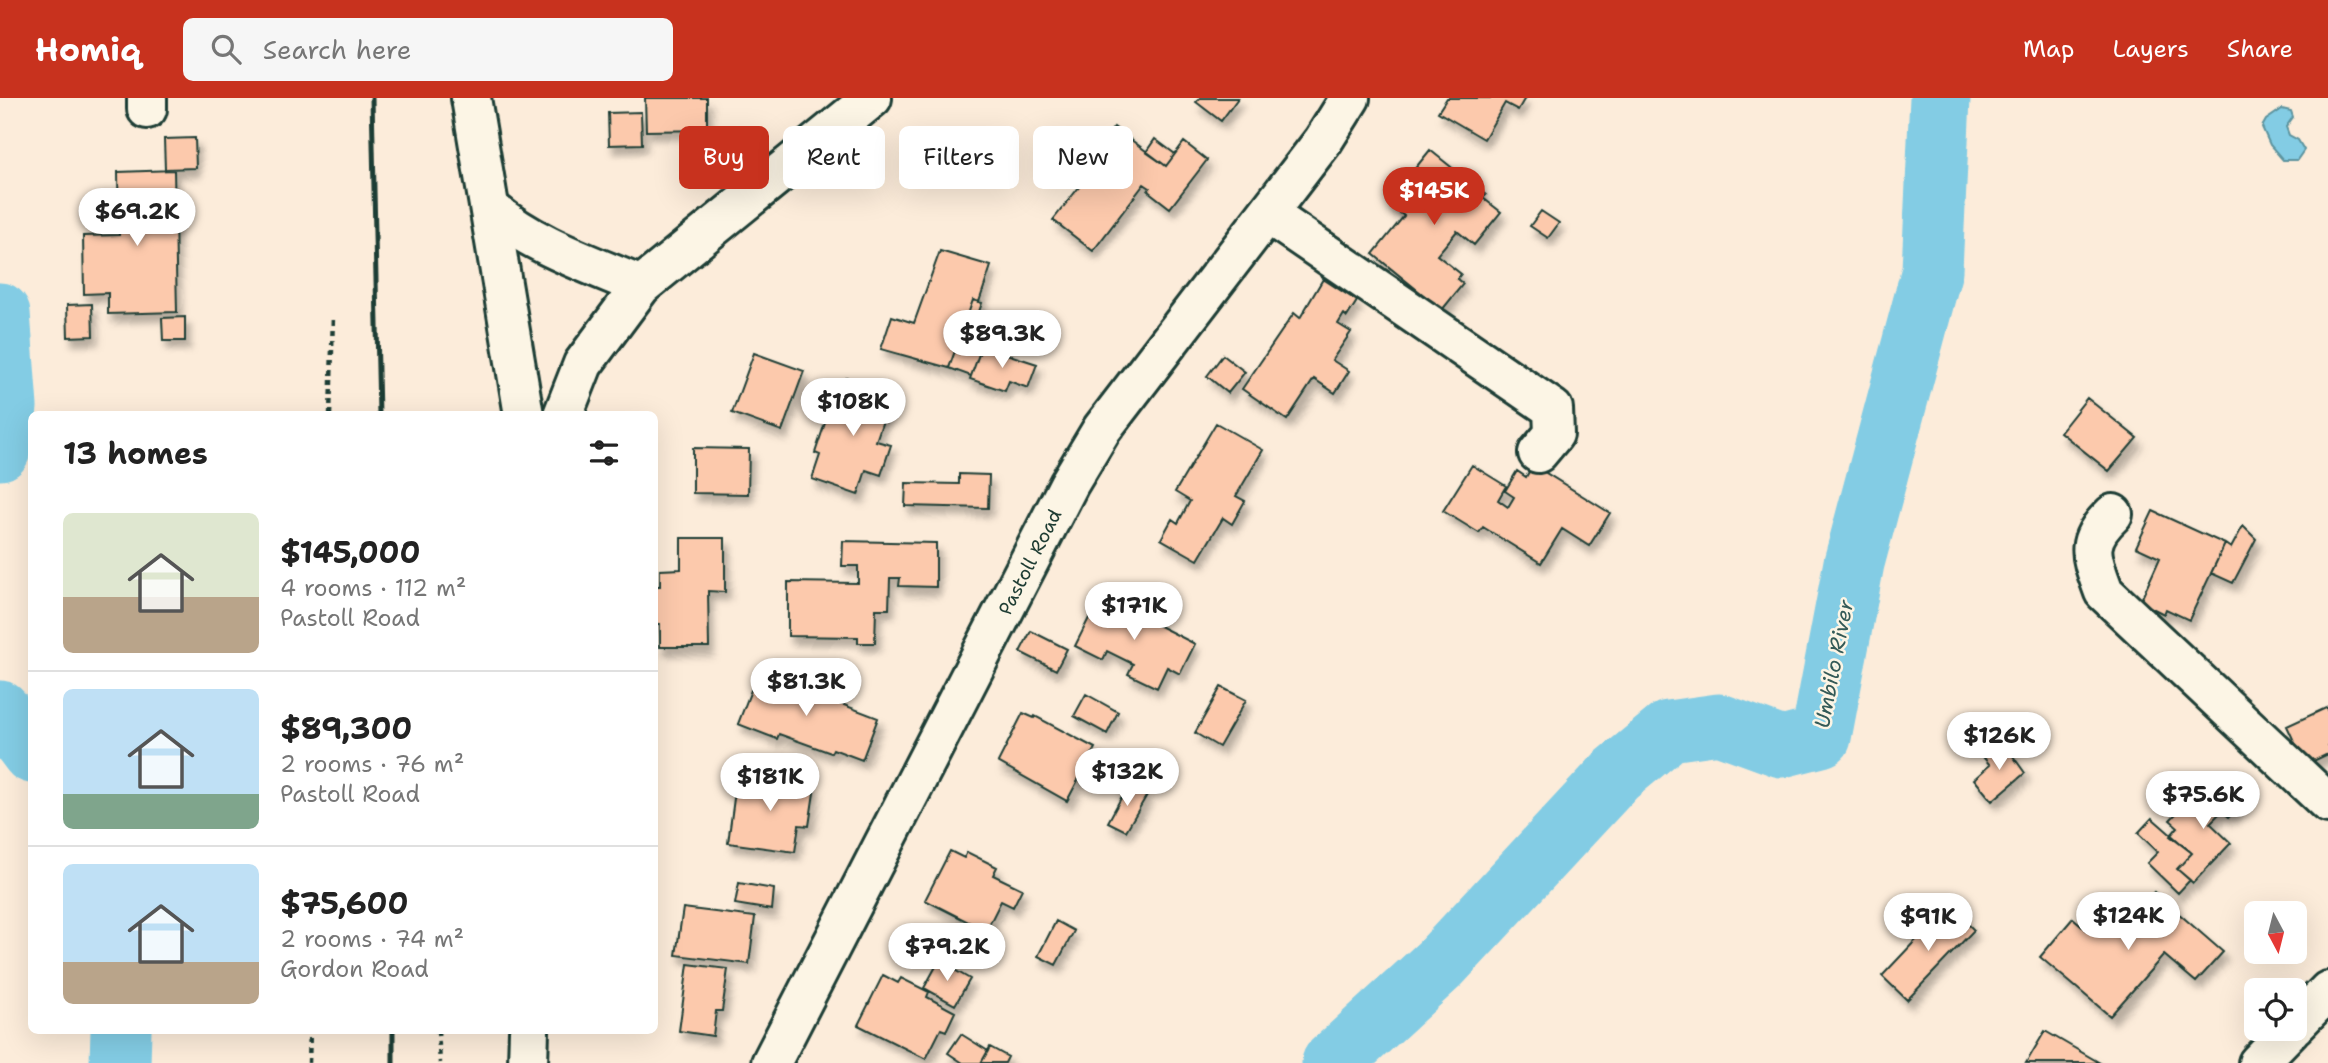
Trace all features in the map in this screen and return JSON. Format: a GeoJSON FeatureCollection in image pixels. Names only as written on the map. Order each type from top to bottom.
{"type":"FeatureCollection","features":[{"type":"Feature","properties":{"kind":"street"},"geometry":{"type":"LineString","coordinates":[[471,98],[492,210],[523,411]]}},
{"type":"Feature","properties":{"kind":"street"},"geometry":{"type":"LineString","coordinates":[[565,411],[583,364],[641,286],[872,98]]}},
{"type":"Feature","properties":{"kind":"street","name":"Pastoll Road"},"geometry":{"type":"LineString","coordinates":[[771,1063],[1076,473],[1102,429],[1323,141],[1350,98]]}},
{"type":"Feature","properties":{"kind":"street"},"geometry":{"type":"LineString","coordinates":[[492,210],[511,227],[537,241],[641,286]]}},
{"type":"Feature","properties":{"kind":"street"},"geometry":{"type":"LineString","coordinates":[[1268,214],[1553,410],[1556,424],[1553,434],[1538,453]]}},
{"type":"Feature","properties":{"kind":"street"},"geometry":{"type":"LineString","coordinates":[[2113,514],[2096,529],[2091,545],[2104,592],[2328,803]]}},
{"type":"Feature","properties":{"kind":"street"},"geometry":{"type":"LineString","coordinates":[[2307,1013],[2328,991]]}},
{"type":"Feature","properties":{"kind":"street"},"geometry":{"type":"LineString","coordinates":[[528,1063],[529,1034]]}},
{"type":"Feature","properties":{"kind":"street"},"geometry":{"type":"LineString","coordinates":[[2258,1063],[2279,1041]]}},
{"type":"Feature","properties":{"kind":"path"},"geometry":{"type":"LineString","coordinates":[[330,411],[332,316]]}},
{"type":"Feature","properties":{"kind":"path"},"geometry":{"type":"LineString","coordinates":[[309,1063],[310,1034]]}},
{"type":"Feature","properties":{"kind":"path"},"geometry":{"type":"LineString","coordinates":[[438,1034],[440,1063]]}},
{"type":"Feature","properties":{"kind":"water"},"geometry":{"type":"Polygon","coordinates":[[[2282,109],[2291,111],[2293,117],[2286,127],[2289,135],[2298,140],[2304,150],[2297,160],[2283,160],[2270,145],[2262,127],[2266,120],[2282,109]]]}},
{"type":"Feature","properties":{"kind":"building"},"geometry":{"type":"Polygon","coordinates":[[[645,98],[707,98],[707,126],[679,126],[679,130],[646,131],[645,98]]]}},
{"type":"Feature","properties":{"kind":"building"},"geometry":{"type":"Polygon","coordinates":[[[1200,98],[1238,98],[1221,121],[1196,102],[1200,98]]]}},
{"type":"Feature","properties":{"kind":"building"},"geometry":{"type":"Polygon","coordinates":[[[1447,98],[1525,98],[1518,110],[1505,103],[1484,139],[1438,112],[1447,98]]]}},
{"type":"Feature","properties":{"kind":"building"},"geometry":{"type":"Polygon","coordinates":[[[641,112],[642,144],[609,145],[608,113],[641,112]]]}},
{"type":"Feature","properties":{"kind":"building"},"geometry":{"type":"Polygon","coordinates":[[[195,138],[196,168],[165,169],[164,139],[195,138]]]}},
{"type":"Feature","properties":{"kind":"building"},"geometry":{"type":"Polygon","coordinates":[[[1155,139],[1175,154],[1166,166],[1146,152],[1155,139]]]}},
{"type":"Feature","properties":{"kind":"building"},"geometry":{"type":"Polygon","coordinates":[[[1133,141],[1166,166],[1184,142],[1207,160],[1170,208],[1148,191],[1150,188],[1144,184],[1093,251],[1053,220],[1078,189],[1133,189],[1133,141]]]}},
{"type":"Feature","properties":{"kind":"building"},"geometry":{"type":"Polygon","coordinates":[[[1430,150],[1486,195],[1483,198],[1501,212],[1474,245],[1457,231],[1437,255],[1461,274],[1457,279],[1463,284],[1442,310],[1373,254],[1404,216],[1387,203],[1430,150]]]}},
{"type":"Feature","properties":{"kind":"building"},"geometry":{"type":"Polygon","coordinates":[[[174,170],[177,312],[108,314],[108,293],[84,294],[83,236],[119,235],[118,172],[174,170]]]}},
{"type":"Feature","properties":{"kind":"building"},"geometry":{"type":"Polygon","coordinates":[[[1541,211],[1559,223],[1548,238],[1530,226],[1541,211]]]}},
{"type":"Feature","properties":{"kind":"building"},"geometry":{"type":"Polygon","coordinates":[[[940,251],[991,266],[979,302],[973,300],[949,368],[881,349],[892,316],[914,323],[940,251]]]}},
{"type":"Feature","properties":{"kind":"building"},"geometry":{"type":"Polygon","coordinates":[[[1323,279],[1357,301],[1347,317],[1344,314],[1338,324],[1351,332],[1332,360],[1349,371],[1335,393],[1314,379],[1287,420],[1242,389],[1294,313],[1300,318],[1323,279]]]}},
{"type":"Feature","properties":{"kind":"building"},"geometry":{"type":"Polygon","coordinates":[[[973,300],[982,303],[969,341],[982,346],[971,376],[949,368],[973,300]]]}},
{"type":"Feature","properties":{"kind":"building"},"geometry":{"type":"Polygon","coordinates":[[[92,304],[93,336],[68,337],[67,305],[92,304]]]}},
{"type":"Feature","properties":{"kind":"building"},"geometry":{"type":"Polygon","coordinates":[[[185,317],[185,341],[163,341],[162,318],[185,317]]]}},
{"type":"Feature","properties":{"kind":"building"},"geometry":{"type":"Polygon","coordinates":[[[982,346],[1037,364],[1028,388],[1009,381],[1005,391],[970,379],[982,346]]]}},
{"type":"Feature","properties":{"kind":"building"},"geometry":{"type":"Polygon","coordinates":[[[754,353],[804,371],[782,431],[732,413],[754,353]]]}},
{"type":"Feature","properties":{"kind":"building"},"geometry":{"type":"Polygon","coordinates":[[[1223,355],[1245,372],[1228,393],[1207,376],[1223,355]]]}},
{"type":"Feature","properties":{"kind":"building"},"geometry":{"type":"Polygon","coordinates":[[[846,378],[892,394],[876,441],[891,445],[881,475],[866,470],[858,495],[812,479],[820,455],[815,453],[827,417],[833,419],[846,378]]]}},
{"type":"Feature","properties":{"kind":"building"},"geometry":{"type":"Polygon","coordinates":[[[2087,398],[2137,438],[2109,471],[2060,432],[2087,398]]]}},
{"type":"Feature","properties":{"kind":"building"},"geometry":{"type":"Polygon","coordinates":[[[1216,423],[1263,450],[1236,496],[1245,501],[1232,524],[1223,518],[1198,560],[1161,539],[1172,519],[1178,523],[1190,501],[1175,492],[1216,423]]]}},
{"type":"Feature","properties":{"kind":"building"},"geometry":{"type":"Polygon","coordinates":[[[693,448],[749,449],[748,494],[693,493],[693,448]]]}},
{"type":"Feature","properties":{"kind":"building"},"geometry":{"type":"Polygon","coordinates":[[[1472,465],[1506,486],[1498,500],[1508,507],[1514,497],[1505,491],[1517,471],[1526,477],[1533,465],[1610,513],[1589,546],[1562,529],[1541,563],[1483,527],[1479,533],[1443,511],[1472,465]]]}},
{"type":"Feature","properties":{"kind":"building"},"geometry":{"type":"Polygon","coordinates":[[[959,474],[989,475],[988,508],[905,506],[906,483],[959,484],[959,474]]]}},
{"type":"Feature","properties":{"kind":"building"},"geometry":{"type":"Polygon","coordinates":[[[2153,511],[2225,544],[2189,620],[2166,609],[2164,614],[2140,602],[2160,558],[2136,547],[2153,511]]]}},
{"type":"Feature","properties":{"kind":"building"},"geometry":{"type":"Polygon","coordinates":[[[2243,526],[2256,539],[2233,583],[2211,573],[2225,544],[2231,548],[2243,526]]]}},
{"type":"Feature","properties":{"kind":"building"},"geometry":{"type":"Polygon","coordinates":[[[681,538],[725,538],[725,592],[708,591],[709,647],[660,647],[660,570],[681,569],[681,538]]]}},
{"type":"Feature","properties":{"kind":"building"},"geometry":{"type":"Polygon","coordinates":[[[843,541],[936,543],[936,587],[899,586],[900,578],[890,578],[889,609],[876,609],[875,643],[858,643],[858,637],[788,636],[788,582],[858,583],[858,566],[842,566],[843,541]]]}},
{"type":"Feature","properties":{"kind":"building"},"geometry":{"type":"Polygon","coordinates":[[[1100,596],[1195,644],[1180,674],[1167,667],[1157,688],[1128,674],[1133,664],[1107,651],[1103,660],[1075,646],[1100,596]]]}},
{"type":"Feature","properties":{"kind":"building"},"geometry":{"type":"Polygon","coordinates":[[[1031,631],[1067,649],[1056,670],[1020,652],[1031,631]]]}},
{"type":"Feature","properties":{"kind":"building"},"geometry":{"type":"Polygon","coordinates":[[[758,672],[878,718],[862,760],[833,749],[831,753],[779,734],[777,739],[738,724],[758,672]]]}},
{"type":"Feature","properties":{"kind":"building"},"geometry":{"type":"Polygon","coordinates":[[[1221,687],[1246,700],[1219,747],[1195,733],[1221,687]]]}},
{"type":"Feature","properties":{"kind":"building"},"geometry":{"type":"Polygon","coordinates":[[[1086,694],[1118,712],[1107,734],[1074,716],[1086,694]]]}},
{"type":"Feature","properties":{"kind":"building"},"geometry":{"type":"Polygon","coordinates":[[[2328,707],[2328,754],[2305,765],[2287,726],[2328,707]]]}},
{"type":"Feature","properties":{"kind":"building"},"geometry":{"type":"Polygon","coordinates":[[[1023,713],[1034,718],[1035,716],[1095,748],[1067,801],[998,762],[1023,713]]]}},
{"type":"Feature","properties":{"kind":"building"},"geometry":{"type":"Polygon","coordinates":[[[2003,742],[2025,773],[1992,801],[1974,779],[1990,765],[1984,758],[2003,742]]]}},
{"type":"Feature","properties":{"kind":"building"},"geometry":{"type":"Polygon","coordinates":[[[737,776],[815,786],[809,826],[799,825],[795,852],[728,843],[737,776]]]}},
{"type":"Feature","properties":{"kind":"building"},"geometry":{"type":"Polygon","coordinates":[[[2218,782],[2241,803],[2229,817],[2222,811],[2210,823],[2231,843],[2193,883],[2177,869],[2192,853],[2170,836],[2178,827],[2170,820],[2187,802],[2193,808],[2218,782]]]}},
{"type":"Feature","properties":{"kind":"building"},"geometry":{"type":"Polygon","coordinates":[[[1128,785],[1147,795],[1126,831],[1108,822],[1128,785]]]}},
{"type":"Feature","properties":{"kind":"building"},"geometry":{"type":"Polygon","coordinates":[[[2152,818],[2192,853],[2177,869],[2190,880],[2178,893],[2147,863],[2158,852],[2138,833],[2152,818]]]}},
{"type":"Feature","properties":{"kind":"building"},"geometry":{"type":"Polygon","coordinates":[[[950,851],[964,858],[967,852],[997,867],[993,875],[1022,889],[1013,907],[1001,901],[986,931],[925,900],[950,851]]]}},
{"type":"Feature","properties":{"kind":"building"},"geometry":{"type":"Polygon","coordinates":[[[739,883],[774,889],[772,910],[735,904],[739,883]]]}},
{"type":"Feature","properties":{"kind":"building"},"geometry":{"type":"Polygon","coordinates":[[[2154,892],[2223,952],[2196,982],[2164,955],[2110,1016],[2040,957],[2073,918],[2087,930],[2105,909],[2124,926],[2154,892]]]}},
{"type":"Feature","properties":{"kind":"building"},"geometry":{"type":"Polygon","coordinates":[[[1949,905],[1974,930],[1907,1000],[1882,976],[1949,905]]]}},
{"type":"Feature","properties":{"kind":"building"},"geometry":{"type":"Polygon","coordinates":[[[683,908],[755,917],[749,964],[676,955],[683,908]]]}},
{"type":"Feature","properties":{"kind":"building"},"geometry":{"type":"Polygon","coordinates":[[[1056,921],[1074,931],[1056,965],[1038,956],[1056,921]]]}},
{"type":"Feature","properties":{"kind":"building"},"geometry":{"type":"Polygon","coordinates":[[[939,961],[970,979],[955,1005],[924,988],[939,961]]]}},
{"type":"Feature","properties":{"kind":"building"},"geometry":{"type":"Polygon","coordinates":[[[688,964],[728,969],[722,1011],[716,1011],[713,1036],[679,1031],[688,964]]]}},
{"type":"Feature","properties":{"kind":"building"},"geometry":{"type":"Polygon","coordinates":[[[883,975],[898,983],[901,978],[929,992],[927,997],[955,1012],[946,1031],[941,1029],[926,1059],[858,1025],[883,975]]]}},
{"type":"Feature","properties":{"kind":"building"},"geometry":{"type":"Polygon","coordinates":[[[2045,1031],[2100,1063],[2026,1063],[2045,1031]]]}},
{"type":"Feature","properties":{"kind":"building"},"geometry":{"type":"Polygon","coordinates":[[[961,1034],[988,1051],[981,1063],[963,1063],[948,1053],[961,1034]]]}},
{"type":"Feature","properties":{"kind":"building"},"geometry":{"type":"Polygon","coordinates":[[[990,1047],[1008,1057],[1005,1063],[981,1063],[990,1047]]]}},
{"type":"Feature","properties":{"kind":"waterway","name":"Umbilo River"},"geometry":{"type":"LineString","coordinates":[[1332,1063],[1440,964],[1616,775],[1669,731],[1719,724],[1782,747],[1821,737],[1854,563],[1932,270],[1940,98]]}},
{"type":"Feature","properties":{"kind":"waterway","name":"Umbilo River"},"geometry":{"type":"LineString","coordinates":[[0,313],[7,407],[0,450]]}},
{"type":"Feature","properties":{"kind":"waterway","name":"Umbilo River"},"geometry":{"type":"LineString","coordinates":[[0,711],[28,748]]}},
{"type":"Feature","properties":{"kind":"waterway","name":"Umbilo River"},"geometry":{"type":"LineString","coordinates":[[120,1063],[121,1034]]}},
{"type":"Feature","properties":{"kind":"railway"},"geometry":{"type":"LineString","coordinates":[[372,98],[379,411]]}},
{"type":"Feature","properties":{"kind":"railway"},"geometry":{"type":"LineString","coordinates":[[393,1034],[393,1063]]}}]}
